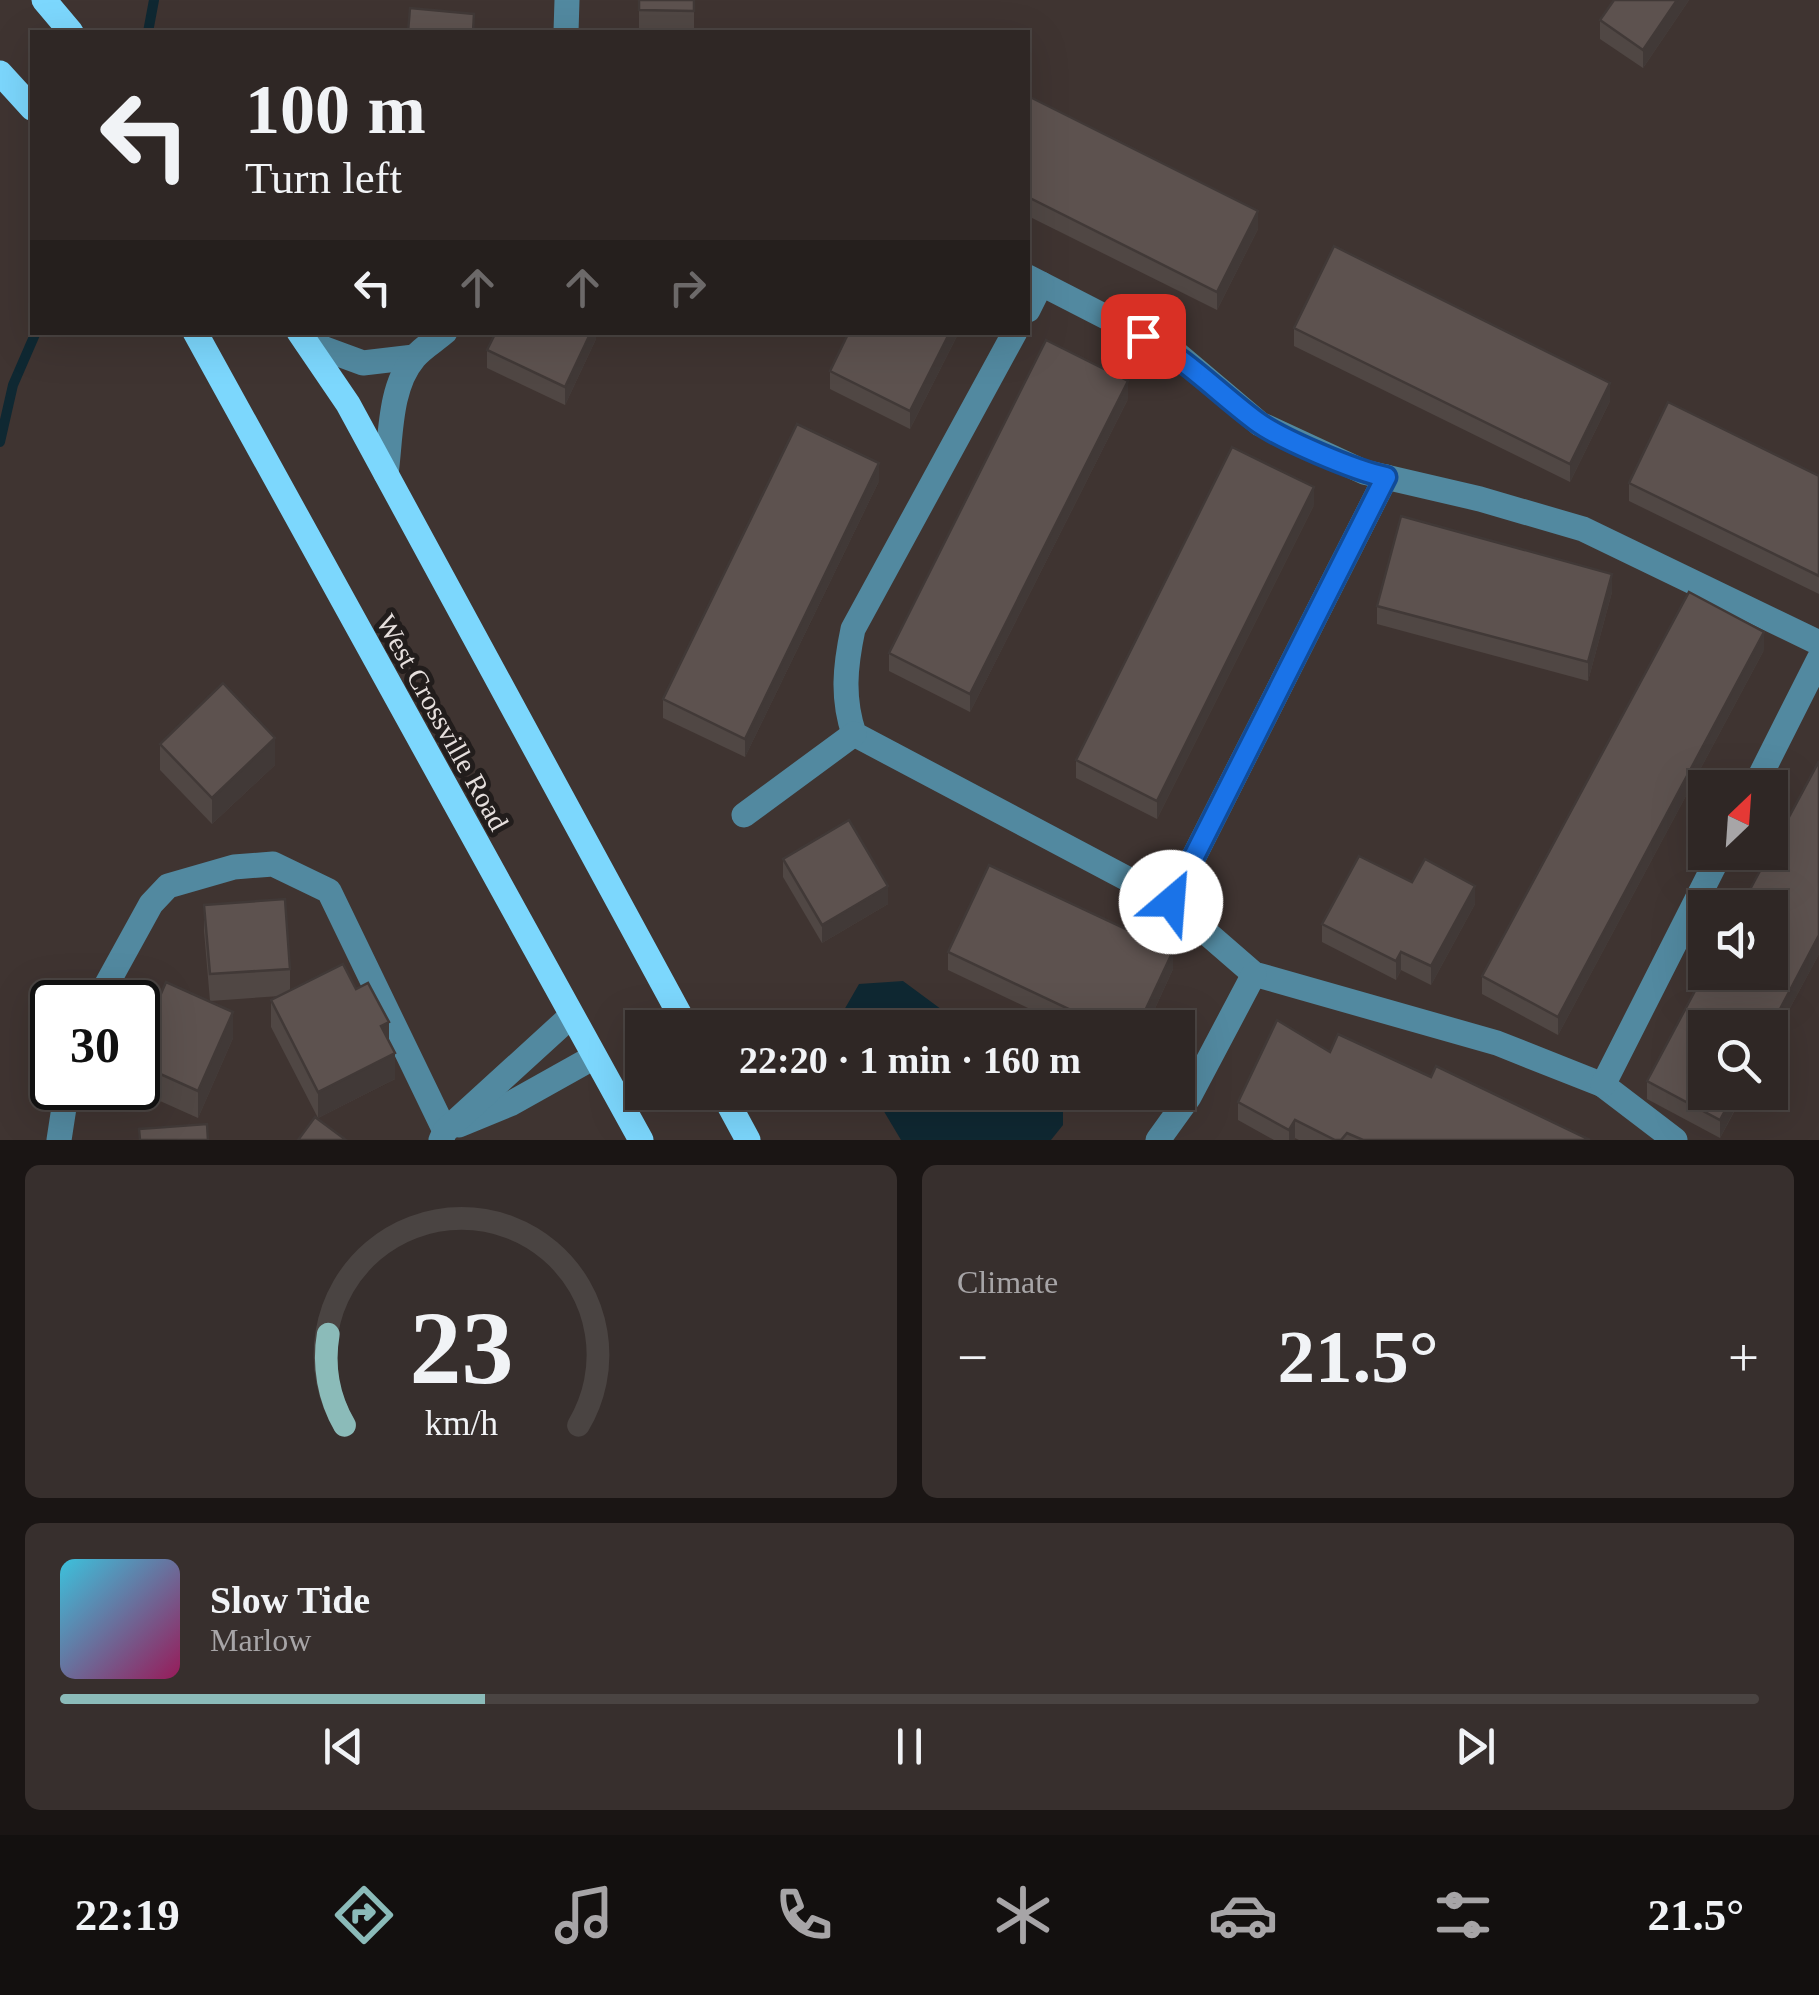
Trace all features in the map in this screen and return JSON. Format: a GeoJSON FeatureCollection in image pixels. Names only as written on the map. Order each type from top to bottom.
{"type":"FeatureCollection","features":[{"type":"Feature","properties":{"kind":"main road"},"geometry":{"type":"LineString","coordinates":[[44,0],[69,30]]}},
{"type":"Feature","properties":{"kind":"main road"},"geometry":{"type":"LineString","coordinates":[[0,74],[30,106]]}},
{"type":"Feature","properties":{"kind":"main road","name":"West Crossville Road"},"geometry":{"type":"LineString","coordinates":[[197,335],[641,1140]]}},
{"type":"Feature","properties":{"kind":"main road"},"geometry":{"type":"LineString","coordinates":[[302,337],[348,404],[677,1010]]}},
{"type":"Feature","properties":{"kind":"main road"},"geometry":{"type":"LineString","coordinates":[[732,1110],[748,1140]]}},
{"type":"Feature","properties":{"kind":"street"},"geometry":{"type":"LineString","coordinates":[[566,30],[567,0]]}},
{"type":"Feature","properties":{"kind":"street"},"geometry":{"type":"LineString","coordinates":[[1034,281],[1176,354],[1260,424],[1364,472],[1480,498],[1583,529],[1819,642]]}},
{"type":"Feature","properties":{"kind":"street"},"geometry":{"type":"LineString","coordinates":[[386,474],[402,379],[414,357],[442,335]]}},
{"type":"Feature","properties":{"kind":"street"},"geometry":{"type":"LineString","coordinates":[[1013,335],[853,629],[844,669],[846,711],[854,734],[1171,902],[1254,974],[1497,1043],[1603,1085],[1675,1140]]}},
{"type":"Feature","properties":{"kind":"street"},"geometry":{"type":"LineString","coordinates":[[302,337],[363,363],[414,357]]}},
{"type":"Feature","properties":{"kind":"street"},"geometry":{"type":"LineString","coordinates":[[1171,902],[1386,477]]}},
{"type":"Feature","properties":{"kind":"street"},"geometry":{"type":"LineString","coordinates":[[1763,770],[1819,659]]}},
{"type":"Feature","properties":{"kind":"street"},"geometry":{"type":"LineString","coordinates":[[744,814],[854,734]]}},
{"type":"Feature","properties":{"kind":"street"},"geometry":{"type":"LineString","coordinates":[[109,980],[150,904],[168,886],[234,867],[273,864],[329,890],[443,1136]]}},
{"type":"Feature","properties":{"kind":"street"},"geometry":{"type":"LineString","coordinates":[[1603,1085],[1712,870]]}},
{"type":"Feature","properties":{"kind":"street"},"geometry":{"type":"LineString","coordinates":[[1158,1140],[1188,1098],[1254,974]]}},
{"type":"Feature","properties":{"kind":"street"},"geometry":{"type":"LineString","coordinates":[[443,1136],[570,1017]]}},
{"type":"Feature","properties":{"kind":"street"},"geometry":{"type":"LineString","coordinates":[[443,1136],[594,1057]]}},
{"type":"Feature","properties":{"kind":"street"},"geometry":{"type":"LineString","coordinates":[[59,1140],[64,1110]]}},
{"type":"Feature","properties":{"kind":"water"},"geometry":{"type":"Polygon","coordinates":[[[903,981],[942,1010],[844,1010],[859,984],[903,981]]]}},
{"type":"Feature","properties":{"kind":"water"},"geometry":{"type":"Polygon","coordinates":[[[883,1110],[1063,1110],[1063,1125],[1051,1140],[901,1140],[883,1110]]]}},
{"type":"Feature","properties":{"kind":"building"},"geometry":{"type":"Polygon","coordinates":[[[639,0],[694,0],[694,11],[639,10],[639,0]]]}},
{"type":"Feature","properties":{"kind":"building"},"geometry":{"type":"Polygon","coordinates":[[[1614,0],[1677,0],[1643,50],[1600,20],[1614,0]]]}},
{"type":"Feature","properties":{"kind":"building"},"geometry":{"type":"Polygon","coordinates":[[[410,8],[474,14],[473,30],[408,30],[410,8]]]}},
{"type":"Feature","properties":{"kind":"building"},"geometry":{"type":"Polygon","coordinates":[[[1030,97],[1258,211],[1217,292],[1030,198],[1030,97]]]}},
{"type":"Feature","properties":{"kind":"building"},"geometry":{"type":"Polygon","coordinates":[[[1334,246],[1610,383],[1570,464],[1294,328],[1334,246]]]}},
{"type":"Feature","properties":{"kind":"building"},"geometry":{"type":"Polygon","coordinates":[[[494,335],[590,335],[565,387],[487,350],[494,335]]]}},
{"type":"Feature","properties":{"kind":"building"},"geometry":{"type":"Polygon","coordinates":[[[848,335],[948,335],[910,411],[830,371],[848,335]]]}},
{"type":"Feature","properties":{"kind":"building"},"geometry":{"type":"Polygon","coordinates":[[[1046,340],[1128,381],[970,694],[889,653],[1046,340]]]}},
{"type":"Feature","properties":{"kind":"building"},"geometry":{"type":"Polygon","coordinates":[[[1668,402],[1819,476],[1819,576],[1629,483],[1668,402]]]}},
{"type":"Feature","properties":{"kind":"building"},"geometry":{"type":"Polygon","coordinates":[[[797,424],[879,463],[745,739],[663,699],[797,424]]]}},
{"type":"Feature","properties":{"kind":"building"},"geometry":{"type":"Polygon","coordinates":[[[1232,447],[1314,487],[1157,801],[1076,760],[1232,447]]]}},
{"type":"Feature","properties":{"kind":"building"},"geometry":{"type":"Polygon","coordinates":[[[1401,516],[1612,574],[1588,662],[1377,606],[1401,516]]]}},
{"type":"Feature","properties":{"kind":"building"},"geometry":{"type":"Polygon","coordinates":[[[1689,592],[1764,632],[1558,1017],[1482,976],[1689,592]]]}},
{"type":"Feature","properties":{"kind":"building"},"geometry":{"type":"Polygon","coordinates":[[[223,683],[275,738],[212,798],[160,744],[223,683]]]}},
{"type":"Feature","properties":{"kind":"building"},"geometry":{"type":"Polygon","coordinates":[[[1819,761],[1819,935],[1779,1010],[1688,1010],[1688,1103],[1647,1081],[1695,990],[1788,990],[1788,890],[1750,890],[1760,870],[1788,870],[1788,819],[1819,761]]]}},
{"type":"Feature","properties":{"kind":"building"},"geometry":{"type":"Polygon","coordinates":[[[849,820],[888,886],[822,925],[783,859],[849,820]]]}},
{"type":"Feature","properties":{"kind":"building"},"geometry":{"type":"Polygon","coordinates":[[[1359,856],[1412,882],[1425,859],[1475,886],[1431,966],[1401,952],[1396,961],[1322,924],[1359,856]]]}},
{"type":"Feature","properties":{"kind":"building"},"geometry":{"type":"Polygon","coordinates":[[[989,865],[1173,951],[1145,1010],[1071,1010],[948,952],[989,865]]]}},
{"type":"Feature","properties":{"kind":"building"},"geometry":{"type":"Polygon","coordinates":[[[285,899],[290,969],[210,974],[204,905],[285,899]]]}},
{"type":"Feature","properties":{"kind":"building"},"geometry":{"type":"Polygon","coordinates":[[[343,964],[356,989],[368,983],[389,1022],[381,1026],[395,1053],[318,1092],[271,1000],[343,964]]]}},
{"type":"Feature","properties":{"kind":"building"},"geometry":{"type":"Polygon","coordinates":[[[166,982],[233,1012],[198,1091],[160,1074],[160,996],[166,982]]]}},
{"type":"Feature","properties":{"kind":"building"},"geometry":{"type":"Polygon","coordinates":[[[1277,1020],[1330,1052],[1338,1034],[1431,1077],[1436,1066],[1590,1140],[1363,1140],[1347,1133],[1341,1140],[1335,1140],[1295,1120],[1289,1130],[1238,1102],[1277,1020]]]}},
{"type":"Feature","properties":{"kind":"building"},"geometry":{"type":"Polygon","coordinates":[[[1701,1110],[1725,1110],[1720,1120],[1701,1110]]]}},
{"type":"Feature","properties":{"kind":"building"},"geometry":{"type":"Polygon","coordinates":[[[315,1117],[346,1140],[298,1140],[315,1117]]]}},
{"type":"Feature","properties":{"kind":"building"},"geometry":{"type":"Polygon","coordinates":[[[207,1124],[208,1140],[140,1140],[139,1129],[207,1124]]]}},
{"type":"Feature","properties":{"kind":"waterway"},"geometry":{"type":"LineString","coordinates":[[148,30],[154,0]]}},
{"type":"Feature","properties":{"kind":"waterway"},"geometry":{"type":"LineString","coordinates":[[0,442],[13,385],[35,335]]}},
{"type":"Feature","properties":{"kind":"route"},"geometry":{"type":"LineString","coordinates":[[1143,336],[1176,354],[1260,424],[1364,472],[1386,477],[1171,902]]}}]}
